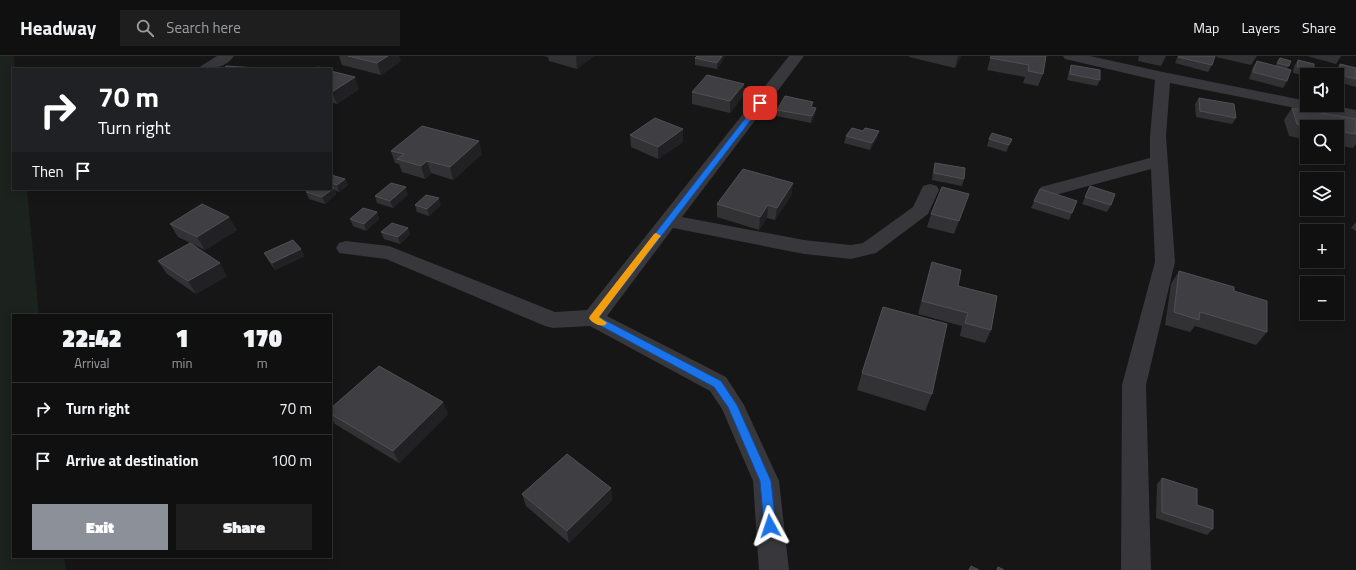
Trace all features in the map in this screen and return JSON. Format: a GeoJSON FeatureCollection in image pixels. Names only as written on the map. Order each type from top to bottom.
{"type":"FeatureCollection","features":[{"type":"Feature","properties":{"kind":"street"},"geometry":{"type":"LineString","coordinates":[[208,68],[227,56]]}},
{"type":"Feature","properties":{"kind":"street"},"geometry":{"type":"LineString","coordinates":[[593,318],[797,56]]}},
{"type":"Feature","properties":{"kind":"street"},"geometry":{"type":"LineString","coordinates":[[1070,56],[1130,62],[1164,77],[1356,115]]}},
{"type":"Feature","properties":{"kind":"street"},"geometry":{"type":"LineString","coordinates":[[1136,570],[1134,385],[1165,262],[1158,136],[1164,77]]}},
{"type":"Feature","properties":{"kind":"street"},"geometry":{"type":"LineString","coordinates":[[1048,191],[1160,161]]}},
{"type":"Feature","properties":{"kind":"street"},"geometry":{"type":"LineString","coordinates":[[668,221],[804,247],[851,252],[869,248],[921,210],[930,190]]}},
{"type":"Feature","properties":{"kind":"street"},"geometry":{"type":"LineString","coordinates":[[346,248],[389,252],[553,320],[593,318],[718,384],[732,405],[766,481],[774,570]]}},
{"type":"Feature","properties":{"kind":"shaded area"},"geometry":{"type":"Polygon","coordinates":[[[0,56],[14,56],[15,68],[12,68],[12,190],[27,190],[39,314],[12,314],[12,558],[64,558],[66,570],[0,570],[0,56]]]}},
{"type":"Feature","properties":{"kind":"building"},"geometry":{"type":"Polygon","coordinates":[[[348,56],[388,56],[377,63],[348,56]]]}},
{"type":"Feature","properties":{"kind":"building"},"geometry":{"type":"Polygon","coordinates":[[[697,56],[722,56],[717,63],[695,58],[697,56]]]}},
{"type":"Feature","properties":{"kind":"building"},"geometry":{"type":"Polygon","coordinates":[[[991,56],[1046,56],[1043,74],[1028,71],[1029,65],[990,58],[991,56]]]}},
{"type":"Feature","properties":{"kind":"building"},"geometry":{"type":"Polygon","coordinates":[[[1215,56],[1212,65],[1178,57],[1215,56]]]}},
{"type":"Feature","properties":{"kind":"building"},"geometry":{"type":"Polygon","coordinates":[[[1280,58],[1291,61],[1289,66],[1277,63],[1280,58]]]}},
{"type":"Feature","properties":{"kind":"building"},"geometry":{"type":"Polygon","coordinates":[[[1298,60],[1314,64],[1314,68],[1297,67],[1298,60]]]}},
{"type":"Feature","properties":{"kind":"building"},"geometry":{"type":"Polygon","coordinates":[[[1257,61],[1291,70],[1287,81],[1253,72],[1257,61]]]}},
{"type":"Feature","properties":{"kind":"building"},"geometry":{"type":"Polygon","coordinates":[[[1340,64],[1356,68],[1356,79],[1344,76],[1344,68],[1340,68],[1340,64]]]}},
{"type":"Feature","properties":{"kind":"building"},"geometry":{"type":"Polygon","coordinates":[[[1071,65],[1100,70],[1100,80],[1070,74],[1071,65]]]}},
{"type":"Feature","properties":{"kind":"building"},"geometry":{"type":"Polygon","coordinates":[[[226,66],[257,68],[224,68],[226,66]]]}},
{"type":"Feature","properties":{"kind":"building"},"geometry":{"type":"Polygon","coordinates":[[[332,71],[355,77],[332,92],[332,71]]]}},
{"type":"Feature","properties":{"kind":"building"},"geometry":{"type":"Polygon","coordinates":[[[707,75],[744,84],[730,101],[692,92],[707,75]]]}},
{"type":"Feature","properties":{"kind":"building"},"geometry":{"type":"Polygon","coordinates":[[[785,96],[813,102],[811,107],[816,108],[812,116],[777,110],[785,96]]]}},
{"type":"Feature","properties":{"kind":"building"},"geometry":{"type":"Polygon","coordinates":[[[1199,98],[1234,104],[1236,118],[1200,111],[1199,98]]]}},
{"type":"Feature","properties":{"kind":"building"},"geometry":{"type":"Polygon","coordinates":[[[1292,108],[1300,109],[1300,112],[1315,112],[1356,119],[1356,134],[1344,132],[1344,120],[1300,120],[1300,125],[1297,124],[1292,108]]]}},
{"type":"Feature","properties":{"kind":"building"},"geometry":{"type":"Polygon","coordinates":[[[655,118],[683,129],[658,147],[630,135],[655,118]]]}},
{"type":"Feature","properties":{"kind":"building"},"geometry":{"type":"Polygon","coordinates":[[[422,126],[479,141],[450,167],[427,161],[421,166],[397,159],[404,154],[391,151],[422,126]]]}},
{"type":"Feature","properties":{"kind":"building"},"geometry":{"type":"Polygon","coordinates":[[[852,128],[863,131],[865,128],[879,131],[872,143],[846,136],[852,128]]]}},
{"type":"Feature","properties":{"kind":"building"},"geometry":{"type":"Polygon","coordinates":[[[992,133],[1012,139],[1009,145],[989,139],[992,133]]]}},
{"type":"Feature","properties":{"kind":"building"},"geometry":{"type":"Polygon","coordinates":[[[935,163],[965,168],[964,179],[934,173],[935,163]]]}},
{"type":"Feature","properties":{"kind":"building"},"geometry":{"type":"Polygon","coordinates":[[[743,169],[793,183],[777,208],[768,205],[760,217],[717,204],[743,169]]]}},
{"type":"Feature","properties":{"kind":"building"},"geometry":{"type":"Polygon","coordinates":[[[332,175],[345,179],[337,185],[332,183],[332,175]]]}},
{"type":"Feature","properties":{"kind":"building"},"geometry":{"type":"Polygon","coordinates":[[[391,183],[406,187],[390,201],[375,196],[391,183]]]}},
{"type":"Feature","properties":{"kind":"building"},"geometry":{"type":"Polygon","coordinates":[[[1090,186],[1115,194],[1111,205],[1085,197],[1090,186]]]}},
{"type":"Feature","properties":{"kind":"building"},"geometry":{"type":"Polygon","coordinates":[[[942,187],[969,194],[959,221],[931,214],[942,187]]]}},
{"type":"Feature","properties":{"kind":"building"},"geometry":{"type":"Polygon","coordinates":[[[1040,189],[1077,201],[1072,213],[1034,201],[1040,189]]]}},
{"type":"Feature","properties":{"kind":"building"},"geometry":{"type":"Polygon","coordinates":[[[309,190],[331,190],[322,197],[306,192],[309,190]]]}},
{"type":"Feature","properties":{"kind":"building"},"geometry":{"type":"Polygon","coordinates":[[[426,195],[439,198],[427,209],[415,205],[426,195]]]}},
{"type":"Feature","properties":{"kind":"building"},"geometry":{"type":"Polygon","coordinates":[[[202,204],[229,217],[197,237],[170,224],[202,204]]]}},
{"type":"Feature","properties":{"kind":"building"},"geometry":{"type":"Polygon","coordinates":[[[363,208],[377,212],[364,224],[350,219],[363,208]]]}},
{"type":"Feature","properties":{"kind":"building"},"geometry":{"type":"Polygon","coordinates":[[[392,223],[408,228],[398,237],[381,232],[392,223]]]}},
{"type":"Feature","properties":{"kind":"building"},"geometry":{"type":"Polygon","coordinates":[[[293,240],[301,249],[272,263],[264,253],[293,240]]]}},
{"type":"Feature","properties":{"kind":"building"},"geometry":{"type":"Polygon","coordinates":[[[190,243],[220,263],[188,281],[158,261],[190,243]]]}},
{"type":"Feature","properties":{"kind":"building"},"geometry":{"type":"Polygon","coordinates":[[[932,262],[961,270],[958,286],[997,296],[991,330],[965,323],[968,313],[922,301],[932,262]]]}},
{"type":"Feature","properties":{"kind":"building"},"geometry":{"type":"Polygon","coordinates":[[[1179,271],[1234,287],[1234,291],[1267,301],[1267,332],[1200,312],[1199,320],[1174,312],[1179,271]]]}},
{"type":"Feature","properties":{"kind":"building"},"geometry":{"type":"Polygon","coordinates":[[[883,307],[947,324],[932,394],[862,373],[883,307]]]}},
{"type":"Feature","properties":{"kind":"building"},"geometry":{"type":"Polygon","coordinates":[[[379,366],[443,402],[393,451],[332,415],[332,407],[379,366]]]}},
{"type":"Feature","properties":{"kind":"building"},"geometry":{"type":"Polygon","coordinates":[[[567,454],[611,488],[567,531],[522,494],[567,454]]]}},
{"type":"Feature","properties":{"kind":"building"},"geometry":{"type":"Polygon","coordinates":[[[1162,478],[1197,489],[1197,505],[1213,510],[1213,529],[1162,512],[1162,478]]]}},
{"type":"Feature","properties":{"kind":"building"},"geometry":{"type":"Polygon","coordinates":[[[971,566],[979,570],[969,570],[971,566]]]}},
{"type":"Feature","properties":{"kind":"building"},"geometry":{"type":"Polygon","coordinates":[[[998,567],[1004,570],[997,570],[998,567]]]}},
{"type":"Feature","properties":{"kind":"slow traffic"},"geometry":{"type":"LineString","coordinates":[[602,323],[593,318],[656,236]]}},
{"type":"Feature","properties":{"kind":"route"},"geometry":{"type":"LineString","coordinates":[[760,103],[593,318],[718,384],[732,405],[766,481],[770,526]]}}]}
